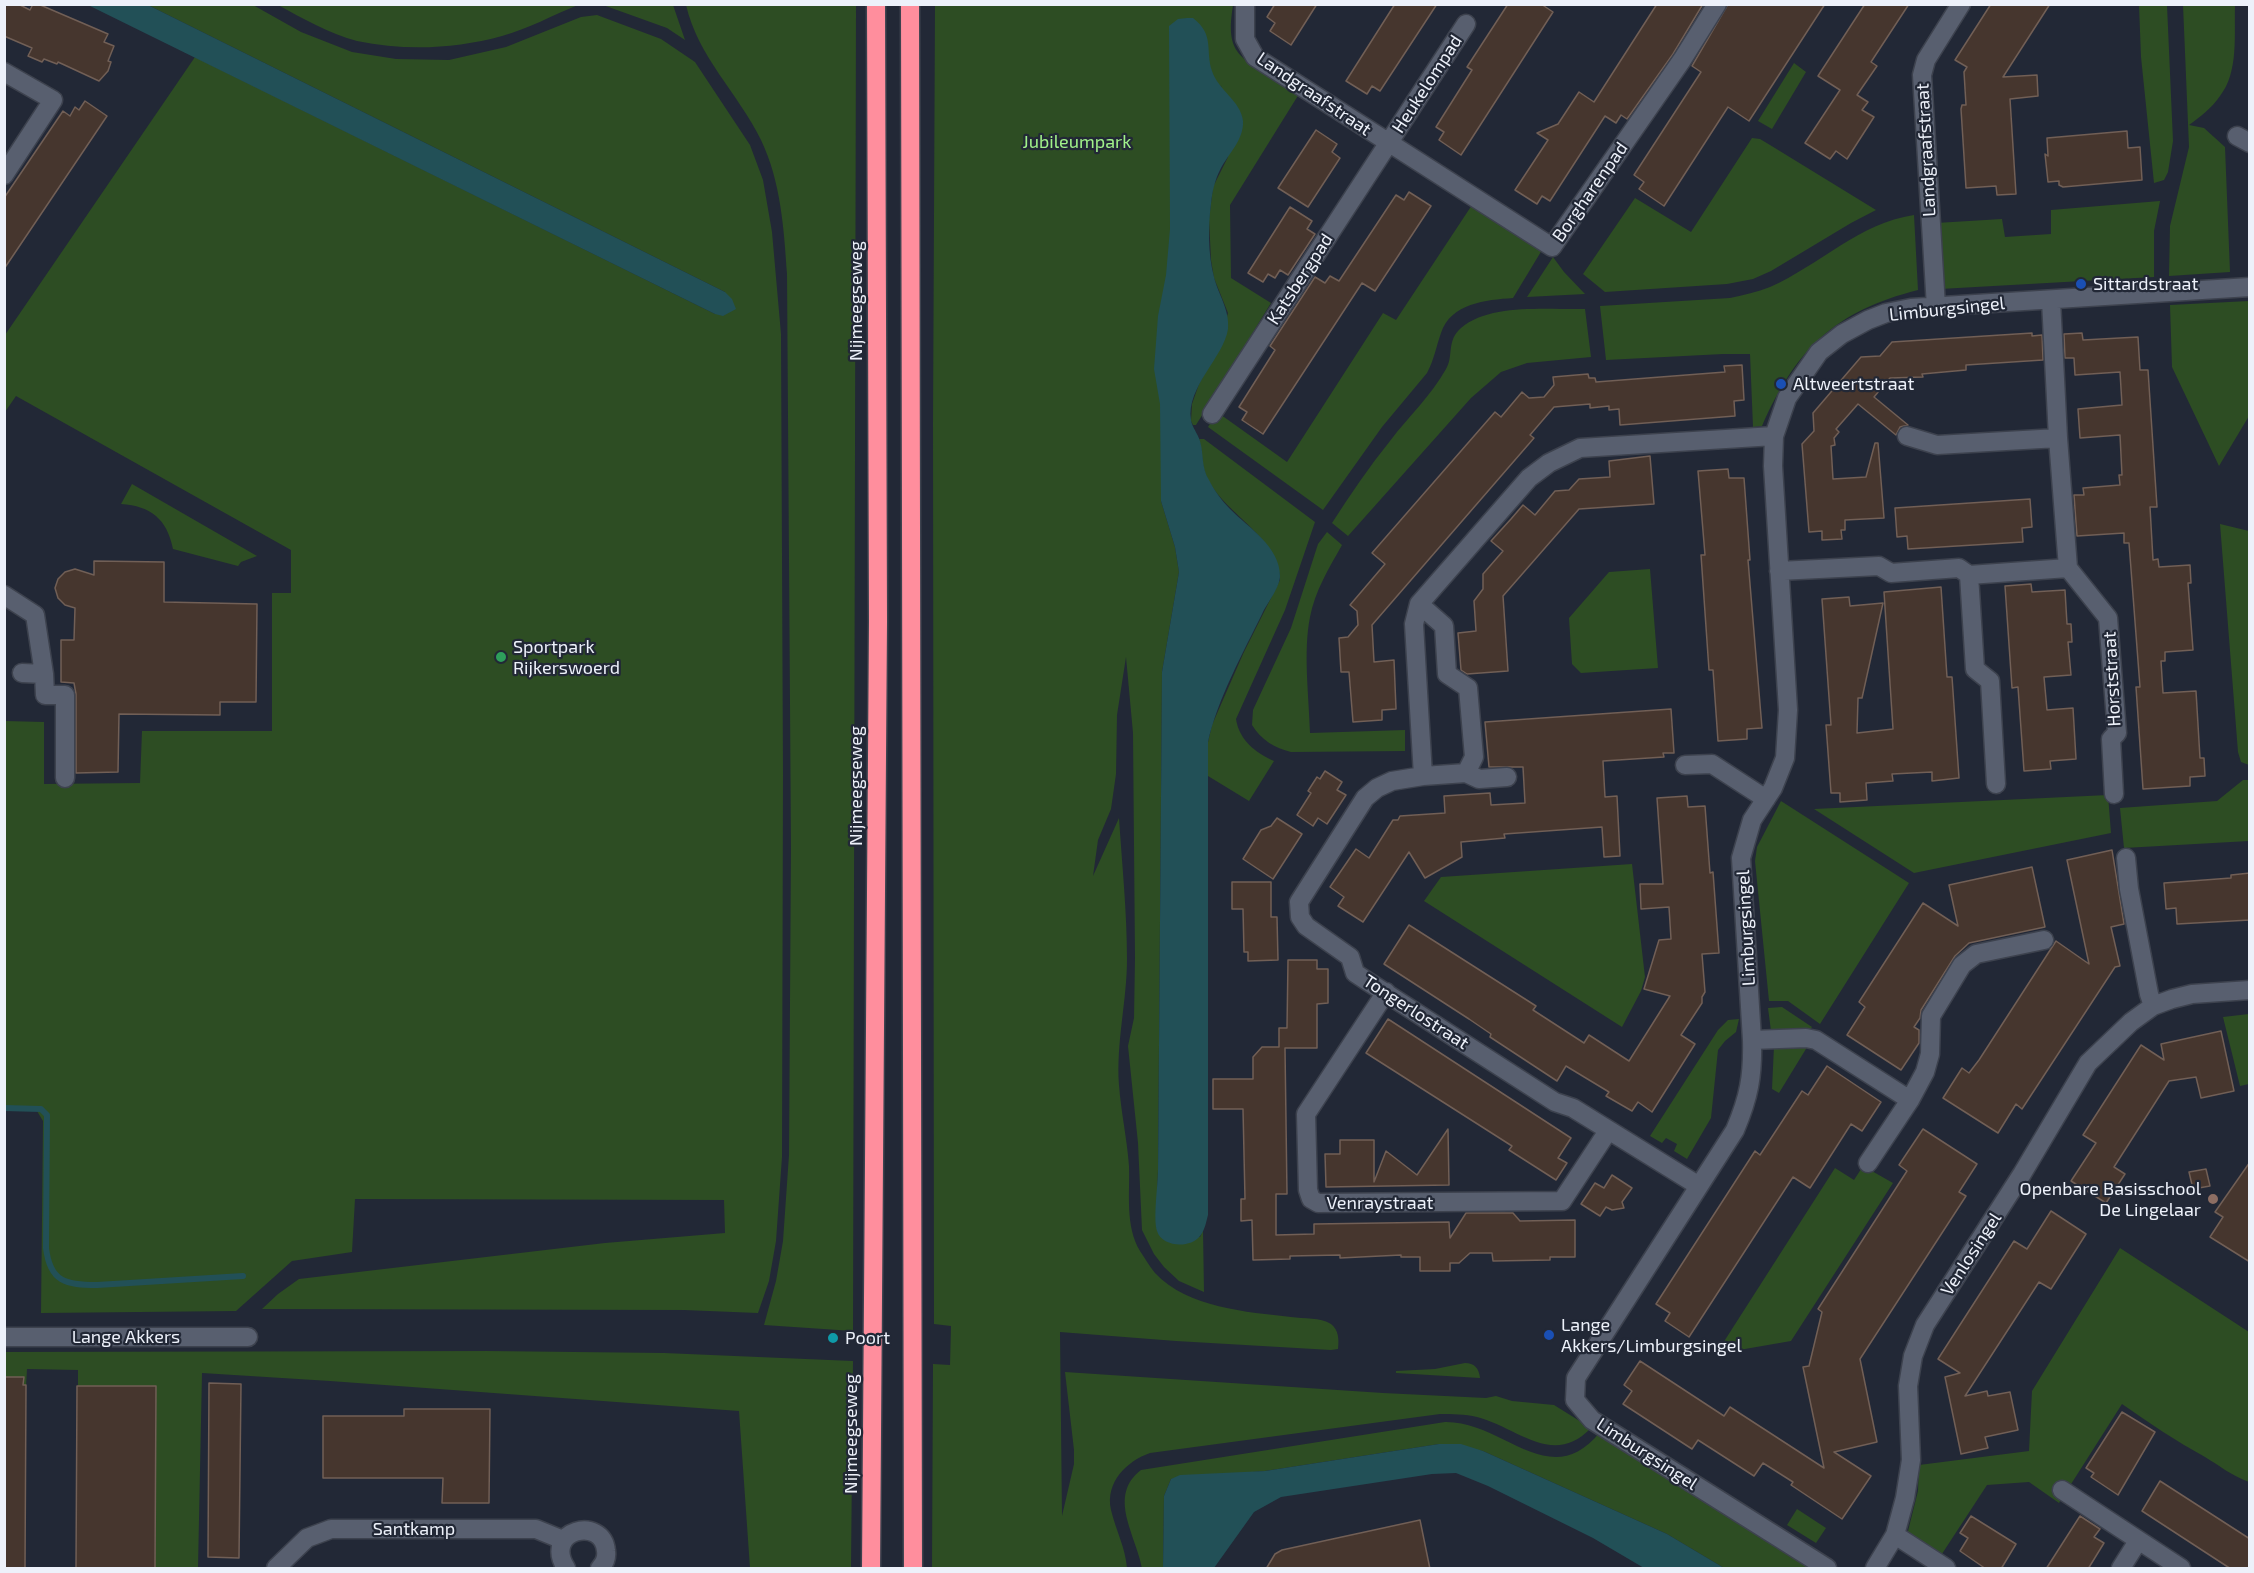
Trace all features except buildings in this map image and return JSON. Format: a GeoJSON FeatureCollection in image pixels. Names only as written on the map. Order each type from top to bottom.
{"type":"FeatureCollection","features":[{"type":"Feature","properties":{"kind":"highway","name":"Nijmeegseweg"},"geometry":{"type":"LineString","coordinates":[[871,1569],[878,633],[876,4]]}},
{"type":"Feature","properties":{"kind":"highway"},"geometry":{"type":"LineString","coordinates":[[910,4],[914,1569]]}},
{"type":"Feature","properties":{"kind":"street","name":"Landgraafstraat"},"geometry":{"type":"LineString","coordinates":[[1245,4],[1245,39],[1255,57],[1388,143]]}},
{"type":"Feature","properties":{"kind":"street","name":"Borgharenpad"},"geometry":{"type":"LineString","coordinates":[[1388,143],[1552,247],[1682,60],[1717,4]]}},
{"type":"Feature","properties":{"kind":"street","name":"Landgraafstraat"},"geometry":{"type":"LineString","coordinates":[[1936,307],[1922,75],[1926,60],[1961,4]]}},
{"type":"Feature","properties":{"kind":"street","name":"Heukelompad"},"geometry":{"type":"LineString","coordinates":[[1388,143],[1466,24]]}},
{"type":"Feature","properties":{"kind":"street"},"geometry":{"type":"LineString","coordinates":[[4,72],[53,100],[4,175]]}},
{"type":"Feature","properties":{"kind":"street","name":"Katsbergpad"},"geometry":{"type":"LineString","coordinates":[[1212,414],[1388,143]]}},
{"type":"Feature","properties":{"kind":"street","name":"Limburgsingel"},"geometry":{"type":"LineString","coordinates":[[1827,1569],[1593,1419],[1575,1400],[1576,1378],[1735,1130],[1747,1100],[1753,1066],[1742,858],[1752,820],[1773,788],[1785,758],[1788,716],[1773,466],[1774,436],[1787,398],[1819,352],[1842,334],[1886,313],[1936,307],[2250,287]]}},
{"type":"Feature","properties":{"kind":"street"},"geometry":{"type":"LineString","coordinates":[[1779,572],[1879,566],[1891,573],[1959,568],[1969,575],[2068,568],[2058,438],[2052,300]]}},
{"type":"Feature","properties":{"kind":"street"},"geometry":{"type":"LineString","coordinates":[[1423,776],[1414,624],[1419,604],[1529,478],[1549,463],[1580,448],[1774,436]]}},
{"type":"Feature","properties":{"kind":"street"},"geometry":{"type":"LineString","coordinates":[[1907,436],[1937,445],[2058,438]]}},
{"type":"Feature","properties":{"kind":"street","name":"Horststraat"},"geometry":{"type":"LineString","coordinates":[[2068,568],[2109,618],[2117,733],[2111,739],[2114,794]]}},
{"type":"Feature","properties":{"kind":"street"},"geometry":{"type":"LineString","coordinates":[[1969,575],[1975,669],[1990,681],[1996,784]]}},
{"type":"Feature","properties":{"kind":"street"},"geometry":{"type":"LineString","coordinates":[[4,595],[35,615],[45,695],[65,695],[64,778]]}},
{"type":"Feature","properties":{"kind":"street"},"geometry":{"type":"LineString","coordinates":[[1419,604],[1444,626],[1447,674],[1468,688],[1474,757],[1466,773]]}},
{"type":"Feature","properties":{"kind":"street"},"geometry":{"type":"LineString","coordinates":[[21,673],[44,674]]}},
{"type":"Feature","properties":{"kind":"street"},"geometry":{"type":"LineString","coordinates":[[1685,765],[1712,764],[1766,799]]}},
{"type":"Feature","properties":{"kind":"street","name":"Tongerlostraat"},"geometry":{"type":"LineString","coordinates":[[1507,777],[1479,779],[1466,773],[1423,776],[1392,781],[1377,788],[1365,798],[1299,902],[1300,917],[1306,926],[1350,957],[1355,973],[1555,1102],[1573,1108],[1699,1186]]}},
{"type":"Feature","properties":{"kind":"street"},"geometry":{"type":"LineString","coordinates":[[2126,858],[2129,889],[2149,994],[2154,1006]]}},
{"type":"Feature","properties":{"kind":"street"},"geometry":{"type":"LineString","coordinates":[[1868,1163],[1910,1100],[1925,1072],[1930,1054],[1931,1016],[1962,965],[1976,954],[2044,939]]}},
{"type":"Feature","properties":{"kind":"street","name":"Venlosingel"},"geometry":{"type":"LineString","coordinates":[[1875,1569],[1895,1535],[1905,1498],[1911,1460],[1908,1386],[1913,1356],[1925,1325],[2022,1174],[2088,1063],[2131,1022],[2154,1006],[2192,994],[2250,990]]}},
{"type":"Feature","properties":{"kind":"street","name":"Venraystraat"},"geometry":{"type":"LineString","coordinates":[[1386,992],[1306,1114],[1308,1190],[1311,1199],[1318,1203],[1562,1201],[1608,1131]]}},
{"type":"Feature","properties":{"kind":"street"},"geometry":{"type":"LineString","coordinates":[[1752,1040],[1806,1038],[1817,1041],[1910,1100]]}},
{"type":"Feature","properties":{"kind":"street","name":"Lange Akkers"},"geometry":{"type":"LineString","coordinates":[[4,1336],[248,1337]]}},
{"type":"Feature","properties":{"kind":"street"},"geometry":{"type":"LineString","coordinates":[[2062,1490],[2181,1569]]}},
{"type":"Feature","properties":{"kind":"street","name":"Santkamp"},"geometry":{"type":"LineString","coordinates":[[276,1569],[307,1538],[331,1528],[536,1530],[563,1540]]}},
{"type":"Feature","properties":{"kind":"street"},"geometry":{"type":"LineString","coordinates":[[566,1569],[561,1560],[560,1550],[563,1540],[580,1529],[600,1536],[606,1545],[607,1556],[600,1569]]}},
{"type":"Feature","properties":{"kind":"street"},"geometry":{"type":"LineString","coordinates":[[1895,1535],[1946,1569]]}},
{"type":"Feature","properties":{"kind":"street"},"geometry":{"type":"LineString","coordinates":[[2121,1569],[2139,1541]]}},
{"type":"Feature","properties":{"kind":"green space","name":"Sportpark Rijkerswoerd"},"geometry":{"type":"Polygon","coordinates":[[[148,5],[253,5],[301,32],[352,52],[396,59],[449,60],[506,47],[581,17],[597,15],[661,39],[695,62],[750,145],[763,180],[772,232],[781,334],[782,1157],[776,1241],[769,1281],[758,1313],[684,1310],[262,1309],[299,1279],[605,1243],[725,1233],[724,1200],[355,1199],[352,1252],[292,1261],[236,1311],[41,1313],[43,1121],[37,1111],[5,1111],[5,721],[44,722],[44,784],[140,783],[142,731],[272,731],[272,593],[291,593],[291,550],[16,396],[5,412],[5,335],[195,57],[715,314],[725,292],[148,5]]]}},
{"type":"Feature","properties":{"kind":"green space"},"geometry":{"type":"Polygon","coordinates":[[[278,5],[578,5],[502,36],[466,44],[412,47],[375,44],[347,38],[278,5]]]}},
{"type":"Feature","properties":{"kind":"green space"},"geometry":{"type":"Polygon","coordinates":[[[603,5],[673,5],[685,40],[667,28],[603,5]]]}},
{"type":"Feature","properties":{"kind":"green space"},"geometry":{"type":"Polygon","coordinates":[[[686,5],[856,5],[853,1331],[764,1325],[776,1281],[783,1241],[789,1155],[791,847],[787,274],[780,206],[768,156],[752,123],[709,58],[692,24],[686,5]]]}},
{"type":"Feature","properties":{"kind":"green space","name":"Jubileumpark"},"geometry":{"type":"Polygon","coordinates":[[[935,5],[1233,5],[1231,34],[1237,51],[1257,68],[1299,94],[1230,205],[1231,278],[1271,303],[1196,425],[1193,425],[1191,421],[1192,404],[1199,384],[1217,352],[1228,313],[1214,278],[1209,219],[1213,187],[1228,157],[1221,85],[1161,501],[1175,547],[1179,572],[1162,672],[1156,1227],[1200,1237],[1203,1230],[1204,1292],[1179,1281],[1164,1267],[1154,1254],[1142,1230],[1138,1143],[1128,1046],[1134,1018],[1135,958],[1133,733],[1126,657],[1117,715],[1116,774],[1111,809],[1098,840],[1093,876],[1119,818],[1127,959],[1118,1069],[1129,1166],[1130,1221],[1140,1251],[1155,1273],[1169,1285],[1201,1301],[1237,1310],[1327,1322],[1334,1326],[1337,1332],[1338,1349],[1176,1341],[1060,1332],[1062,1516],[1074,1464],[1065,1372],[1383,1393],[1486,1398],[1496,1396],[1512,1401],[1554,1405],[1591,1428],[1577,1439],[1563,1445],[1549,1445],[1477,1417],[1440,1414],[1150,1453],[1126,1467],[1111,1490],[1111,1510],[1127,1568],[932,1568],[933,1364],[950,1365],[951,1326],[934,1324],[935,5]]]}},
{"type":"Feature","properties":{"kind":"green space"},"geometry":{"type":"Polygon","coordinates":[[[2139,5],[2167,5],[2173,141],[2168,172],[2164,180],[2154,183],[2141,57],[2139,5]]]}},
{"type":"Feature","properties":{"kind":"green space"},"geometry":{"type":"Polygon","coordinates":[[[2183,5],[2235,5],[2234,52],[2230,76],[2217,100],[2189,125],[2204,128],[2225,147],[2230,272],[2169,276],[2170,226],[2189,147],[2183,5]]]}},
{"type":"Feature","properties":{"kind":"green space"},"geometry":{"type":"Polygon","coordinates":[[[1794,63],[1806,72],[1772,129],[1758,121],[1794,63]]]}},
{"type":"Feature","properties":{"kind":"green space"},"geometry":{"type":"Polygon","coordinates":[[[1752,138],[1760,139],[1876,210],[1771,271],[1753,279],[1727,284],[1605,292],[1583,274],[1635,198],[1691,232],[1752,138]]]}},
{"type":"Feature","properties":{"kind":"green space"},"geometry":{"type":"Polygon","coordinates":[[[2160,201],[2154,231],[2154,277],[1940,289],[1936,223],[2002,219],[2005,237],[2051,234],[2051,210],[2160,201]]]}},
{"type":"Feature","properties":{"kind":"green space"},"geometry":{"type":"Polygon","coordinates":[[[1472,205],[1542,250],[1513,298],[1471,305],[1461,309],[1446,323],[1427,373],[1382,427],[1323,510],[1208,427],[1217,412],[1287,462],[1383,313],[1396,320],[1472,205]]]}},
{"type":"Feature","properties":{"kind":"green space"},"geometry":{"type":"Polygon","coordinates":[[[1914,215],[1918,290],[1863,309],[1822,337],[1789,375],[1762,426],[1753,427],[1750,354],[1606,360],[1600,306],[1730,298],[1755,292],[1788,278],[1857,235],[1894,219],[1914,215]]]}},
{"type":"Feature","properties":{"kind":"green space"},"geometry":{"type":"Polygon","coordinates":[[[1553,257],[1564,272],[1585,294],[1527,297],[1553,257]]]}},
{"type":"Feature","properties":{"kind":"green space"},"geometry":{"type":"Polygon","coordinates":[[[2249,301],[2249,416],[2219,466],[2172,367],[2170,305],[2249,301]]]}},
{"type":"Feature","properties":{"kind":"green space"},"geometry":{"type":"Polygon","coordinates":[[[1585,309],[1591,357],[1527,363],[1501,372],[1471,398],[1348,536],[1332,523],[1375,461],[1440,379],[1448,364],[1453,338],[1461,328],[1473,320],[1503,311],[1585,309]]]}},
{"type":"Feature","properties":{"kind":"green space"},"geometry":{"type":"Polygon","coordinates":[[[1199,439],[1204,439],[1315,522],[1285,610],[1236,719],[1249,745],[1274,761],[1249,801],[1208,776],[1208,742],[1212,725],[1243,654],[1280,580],[1278,565],[1262,540],[1227,505],[1208,480],[1199,439]]]}},
{"type":"Feature","properties":{"kind":"green space"},"geometry":{"type":"Polygon","coordinates":[[[132,484],[257,556],[241,562],[238,566],[173,549],[167,530],[156,516],[141,508],[121,504],[132,484]]]}},
{"type":"Feature","properties":{"kind":"green space"},"geometry":{"type":"Polygon","coordinates":[[[2220,524],[2249,531],[2249,765],[2241,762],[2238,752],[2220,524]]]}},
{"type":"Feature","properties":{"kind":"green space"},"geometry":{"type":"Polygon","coordinates":[[[1327,532],[1342,545],[1319,589],[1310,617],[1307,659],[1310,733],[1405,730],[1405,751],[1291,752],[1269,743],[1252,725],[1253,710],[1291,628],[1318,544],[1327,532]]]}},
{"type":"Feature","properties":{"kind":"green space"},"geometry":{"type":"Polygon","coordinates":[[[1650,569],[1658,668],[1581,673],[1572,664],[1569,618],[1609,572],[1650,569]]]}},
{"type":"Feature","properties":{"kind":"green space"},"geometry":{"type":"Polygon","coordinates":[[[2243,780],[2249,780],[2249,841],[2124,848],[2120,808],[2217,801],[2243,780]]]}},
{"type":"Feature","properties":{"kind":"green space"},"geometry":{"type":"Polygon","coordinates":[[[2108,795],[2111,833],[1914,873],[1814,809],[2108,795]]]}},
{"type":"Feature","properties":{"kind":"green space"},"geometry":{"type":"Polygon","coordinates":[[[1781,801],[1909,883],[1820,1024],[1788,1001],[1769,1001],[1755,861],[1757,847],[1781,801]]]}},
{"type":"Feature","properties":{"kind":"green space"},"geometry":{"type":"Polygon","coordinates":[[[1632,864],[1645,977],[1641,991],[1622,1027],[1424,901],[1441,877],[1632,864]]]}},
{"type":"Feature","properties":{"kind":"green space"},"geometry":{"type":"Polygon","coordinates":[[[1782,1007],[1812,1027],[1810,1030],[1771,1031],[1768,1008],[1782,1007]]]}},
{"type":"Feature","properties":{"kind":"green space"},"geometry":{"type":"Polygon","coordinates":[[[2249,1014],[2249,1084],[2240,1086],[2223,1017],[2249,1014]]]}},
{"type":"Feature","properties":{"kind":"green space"},"geometry":{"type":"Polygon","coordinates":[[[1739,1019],[1736,1032],[1718,1050],[1711,1118],[1687,1159],[1674,1151],[1677,1144],[1666,1138],[1662,1143],[1650,1136],[1718,1030],[1728,1020],[1739,1019]]]}},
{"type":"Feature","properties":{"kind":"green space"},"geometry":{"type":"Polygon","coordinates":[[[1809,1044],[1779,1093],[1772,1089],[1774,1046],[1809,1044]]]}},
{"type":"Feature","properties":{"kind":"green space"},"geometry":{"type":"Polygon","coordinates":[[[1863,1166],[1893,1183],[1791,1341],[1716,1354],[1835,1168],[1854,1180],[1863,1166]]]}},
{"type":"Feature","properties":{"kind":"green space"},"geometry":{"type":"Polygon","coordinates":[[[2120,1248],[2249,1332],[2249,1482],[2173,1438],[2122,1404],[2059,1503],[2029,1482],[1987,1485],[1938,1560],[1906,1539],[1918,1491],[1919,1465],[2029,1451],[2032,1391],[2120,1248]]]}},
{"type":"Feature","properties":{"kind":"green space"},"geometry":{"type":"Polygon","coordinates":[[[5,1352],[664,1353],[853,1361],[851,1568],[750,1568],[739,1411],[202,1373],[198,1568],[155,1568],[156,1388],[78,1387],[78,1370],[27,1369],[26,1387],[5,1387],[5,1352]]]}},
{"type":"Feature","properties":{"kind":"green space"},"geometry":{"type":"Polygon","coordinates":[[[1465,1363],[1476,1367],[1480,1378],[1396,1373],[1396,1371],[1435,1369],[1465,1363]]]}},
{"type":"Feature","properties":{"kind":"green space"},"geometry":{"type":"Polygon","coordinates":[[[1445,1422],[1467,1425],[1545,1456],[1563,1456],[1581,1449],[1600,1432],[1810,1568],[1724,1568],[1667,1534],[1483,1451],[1439,1444],[1265,1471],[1171,1479],[1164,1496],[1163,1568],[1142,1568],[1125,1504],[1126,1492],[1131,1480],[1141,1470],[1445,1422]]]}},
{"type":"Feature","properties":{"kind":"green space"},"geometry":{"type":"Polygon","coordinates":[[[1797,1509],[1826,1528],[1816,1543],[1787,1525],[1797,1509]]]}},
{"type":"Feature","properties":{"kind":"shaded area"},"geometry":{"type":"Polygon","coordinates":[[[88,5],[148,5],[725,292],[732,299],[736,309],[723,316],[715,314],[88,5]]]}},
{"type":"Feature","properties":{"kind":"shaded area"},"geometry":{"type":"Polygon","coordinates":[[[1193,18],[1204,30],[1212,71],[1219,84],[1238,107],[1243,128],[1215,182],[1209,222],[1212,268],[1226,309],[1228,329],[1220,350],[1194,396],[1191,420],[1200,441],[1206,475],[1211,484],[1227,506],[1269,547],[1279,566],[1280,576],[1276,590],[1224,693],[1208,742],[1208,1215],[1200,1236],[1190,1243],[1177,1244],[1170,1243],[1160,1236],[1155,1218],[1158,1170],[1162,672],[1179,572],[1175,547],[1161,501],[1160,404],[1154,369],[1158,316],[1166,275],[1170,229],[1169,26],[1178,19],[1193,18]]]}},
{"type":"Feature","properties":{"kind":"shaded area"},"geometry":{"type":"Polygon","coordinates":[[[1439,1444],[1461,1444],[1483,1451],[1667,1534],[1724,1568],[1644,1568],[1593,1538],[1488,1486],[1456,1473],[1432,1474],[1281,1497],[1254,1512],[1214,1568],[1163,1568],[1164,1496],[1171,1479],[1180,1475],[1265,1471],[1439,1444]]]}},
{"type":"Feature","properties":{"kind":"waterway"},"geometry":{"type":"LineString","coordinates":[[4,1108],[41,1109],[47,1115],[46,1248],[51,1268],[61,1279],[77,1284],[97,1285],[243,1276]]}},
{"type":"Feature","properties":{"kind":"place","name":"Sittardstraat"},"geometry":{"type":"Point","coordinates":[2081,284]}},
{"type":"Feature","properties":{"kind":"place","name":"Altweertstraat"},"geometry":{"type":"Point","coordinates":[1781,384]}},
{"type":"Feature","properties":{"kind":"place","name":"Sportpark Rijkerswoerd"},"geometry":{"type":"Point","coordinates":[501,657]}},
{"type":"Feature","properties":{"kind":"place","name":"Openbare Basisschool De Lingelaar"},"geometry":{"type":"Point","coordinates":[2213,1199]}},
{"type":"Feature","properties":{"kind":"place","name":"Lange Akkers/Limburgsingel"},"geometry":{"type":"Point","coordinates":[1549,1335]}},
{"type":"Feature","properties":{"kind":"place","name":"Poort"},"geometry":{"type":"Point","coordinates":[833,1338]}}]}
